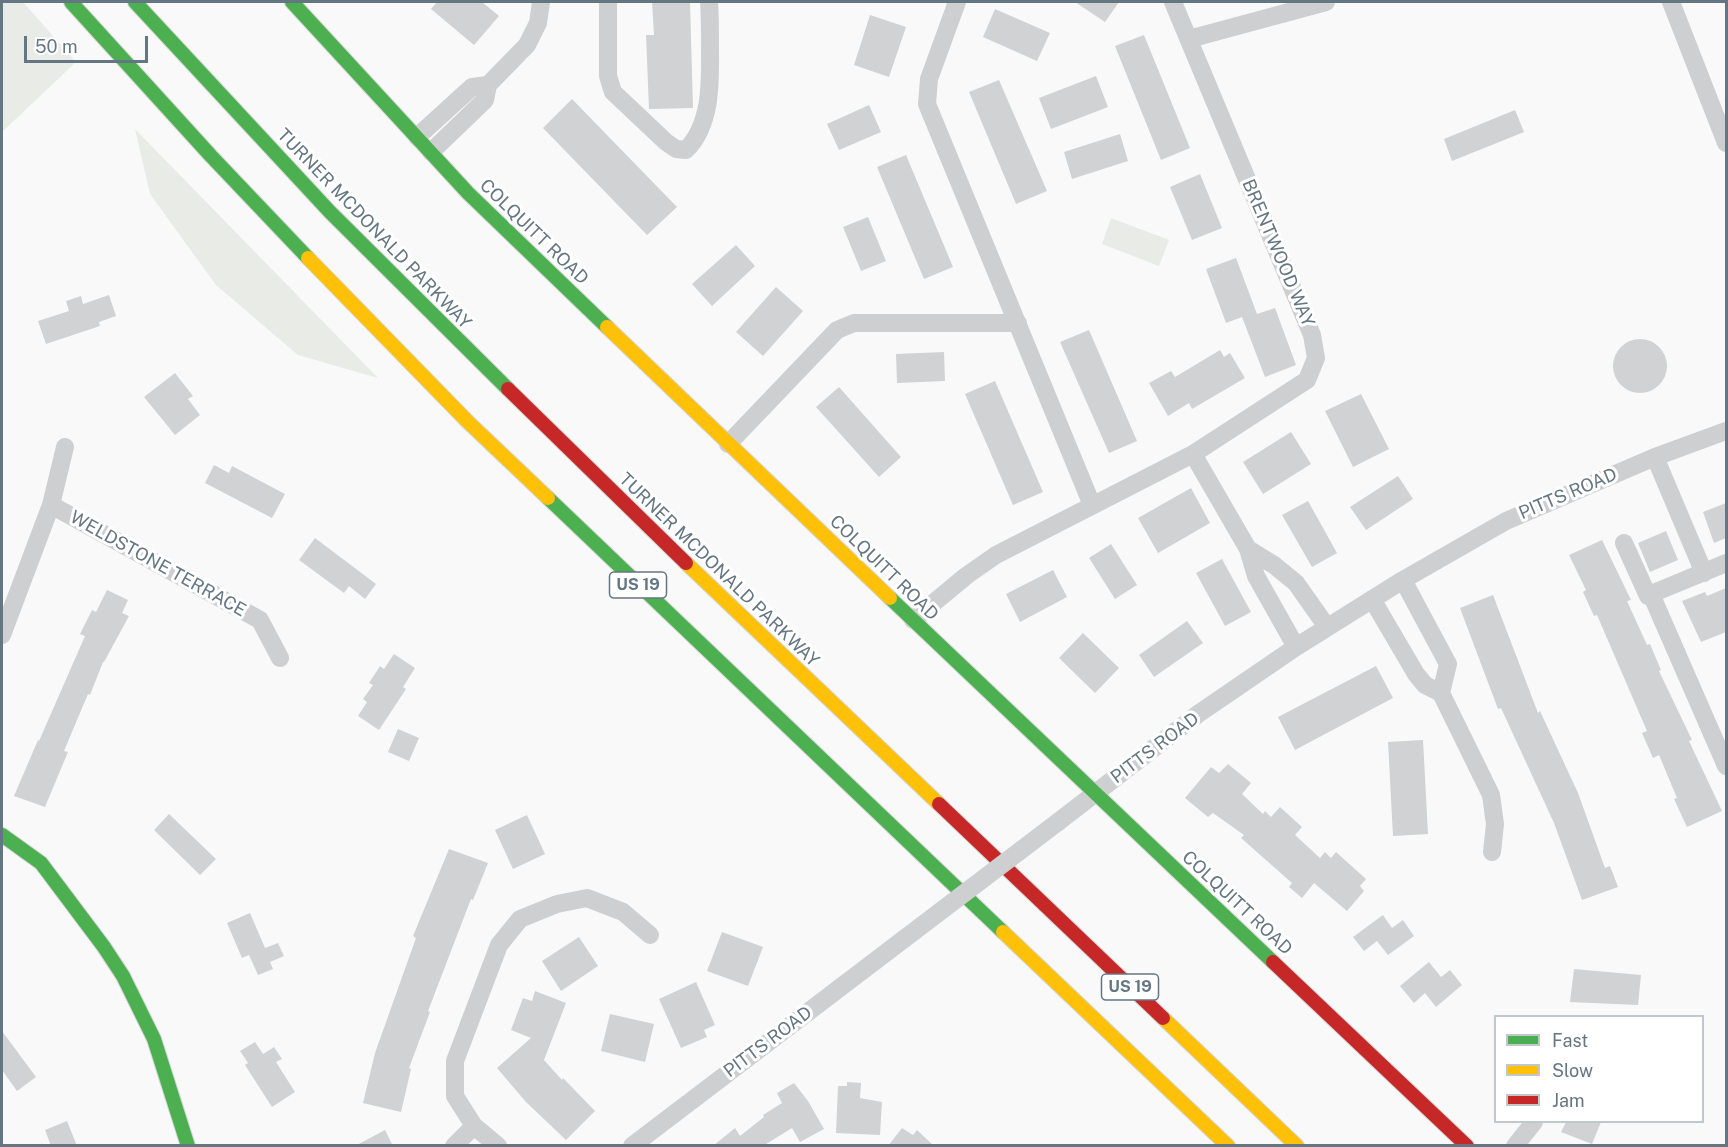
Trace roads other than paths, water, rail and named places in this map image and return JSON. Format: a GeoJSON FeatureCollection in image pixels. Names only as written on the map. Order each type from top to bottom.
{"type":"FeatureCollection","features":[{"type":"Feature","properties":{"kind":"main road","name":"US 19"},"geometry":{"type":"LineString","coordinates":[[71,2],[295,245],[467,421],[1228,1146]]}},
{"type":"Feature","properties":{"kind":"main road","name":"TURNER MCDONALD PARKWAY"},"geometry":{"type":"LineString","coordinates":[[135,2],[339,220],[585,466],[1297,1146]]}},
{"type":"Feature","properties":{"kind":"main road","name":"COLQUITT ROAD"},"geometry":{"type":"LineString","coordinates":[[292,2],[468,193],[728,444],[1467,1146]]}},
{"type":"Feature","properties":{"kind":"main road"},"geometry":{"type":"LineString","coordinates":[[2,835],[41,863],[123,976],[154,1039],[188,1146]]}},
{"type":"Feature","properties":{"kind":"street"},"geometry":{"type":"LineString","coordinates":[[430,152],[485,100],[488,85],[527,45],[538,23],[541,2]]}},
{"type":"Feature","properties":{"kind":"street"},"geometry":{"type":"LineString","coordinates":[[608,2],[609,76],[613,92],[666,142],[676,149],[686,150],[698,132],[710,91],[709,2]]}},
{"type":"Feature","properties":{"kind":"street"},"geometry":{"type":"LineString","coordinates":[[957,2],[929,79],[927,104],[1092,505]]}},
{"type":"Feature","properties":{"kind":"street","name":"BRENTWOOD WAY"},"geometry":{"type":"LineString","coordinates":[[913,620],[966,576],[996,555],[1193,454],[1307,380],[1316,358],[1312,335],[1173,2]]}},
{"type":"Feature","properties":{"kind":"street"},"geometry":{"type":"LineString","coordinates":[[1189,39],[1326,2]]}},
{"type":"Feature","properties":{"kind":"street"},"geometry":{"type":"LineString","coordinates":[[1671,2],[1726,143]]}},
{"type":"Feature","properties":{"kind":"street"},"geometry":{"type":"LineString","coordinates":[[417,137],[472,87],[488,85]]}},
{"type":"Feature","properties":{"kind":"street"},"geometry":{"type":"LineString","coordinates":[[728,444],[837,330],[854,322],[1018,323]]}},
{"type":"Feature","properties":{"kind":"street","name":"PITTS ROAD"},"geometry":{"type":"LineString","coordinates":[[632,1146],[1198,714],[1296,647],[1402,580],[1506,521],[1655,457],[1726,431]]}},
{"type":"Feature","properties":{"kind":"street"},"geometry":{"type":"LineString","coordinates":[[2,635],[51,505],[65,447]]}},
{"type":"Feature","properties":{"kind":"street"},"geometry":{"type":"LineString","coordinates":[[1193,454],[1248,549],[1256,576],[1296,647]]}},
{"type":"Feature","properties":{"kind":"street"},"geometry":{"type":"LineString","coordinates":[[1655,457],[1704,573]]}},
{"type":"Feature","properties":{"kind":"street","name":"WELDSTONE TERRACE"},"geometry":{"type":"LineString","coordinates":[[51,505],[260,620],[280,658]]}},
{"type":"Feature","properties":{"kind":"street"},"geometry":{"type":"LineString","coordinates":[[1624,543],[1648,596],[1726,563]]}},
{"type":"Feature","properties":{"kind":"street"},"geometry":{"type":"LineString","coordinates":[[1248,549],[1274,565],[1296,583],[1328,627]]}},
{"type":"Feature","properties":{"kind":"street"},"geometry":{"type":"LineString","coordinates":[[1402,580],[1448,664],[1441,693]]}},
{"type":"Feature","properties":{"kind":"street"},"geometry":{"type":"LineString","coordinates":[[1652,594],[1725,757]]}},
{"type":"Feature","properties":{"kind":"street"},"geometry":{"type":"LineString","coordinates":[[1372,599],[1416,674],[1425,685],[1441,693],[1491,795],[1495,824],[1492,852]]}},
{"type":"Feature","properties":{"kind":"street"},"geometry":{"type":"LineString","coordinates":[[498,1146],[474,1126],[455,1096],[455,1061],[499,945],[520,919],[557,904],[587,898],[623,912],[650,935]]}},
{"type":"Feature","properties":{"kind":"street"},"geometry":{"type":"LineString","coordinates":[[1515,1146],[1533,1123]]}},
{"type":"Feature","properties":{"kind":"street"},"geometry":{"type":"LineString","coordinates":[[454,1146],[474,1126]]}}]}
